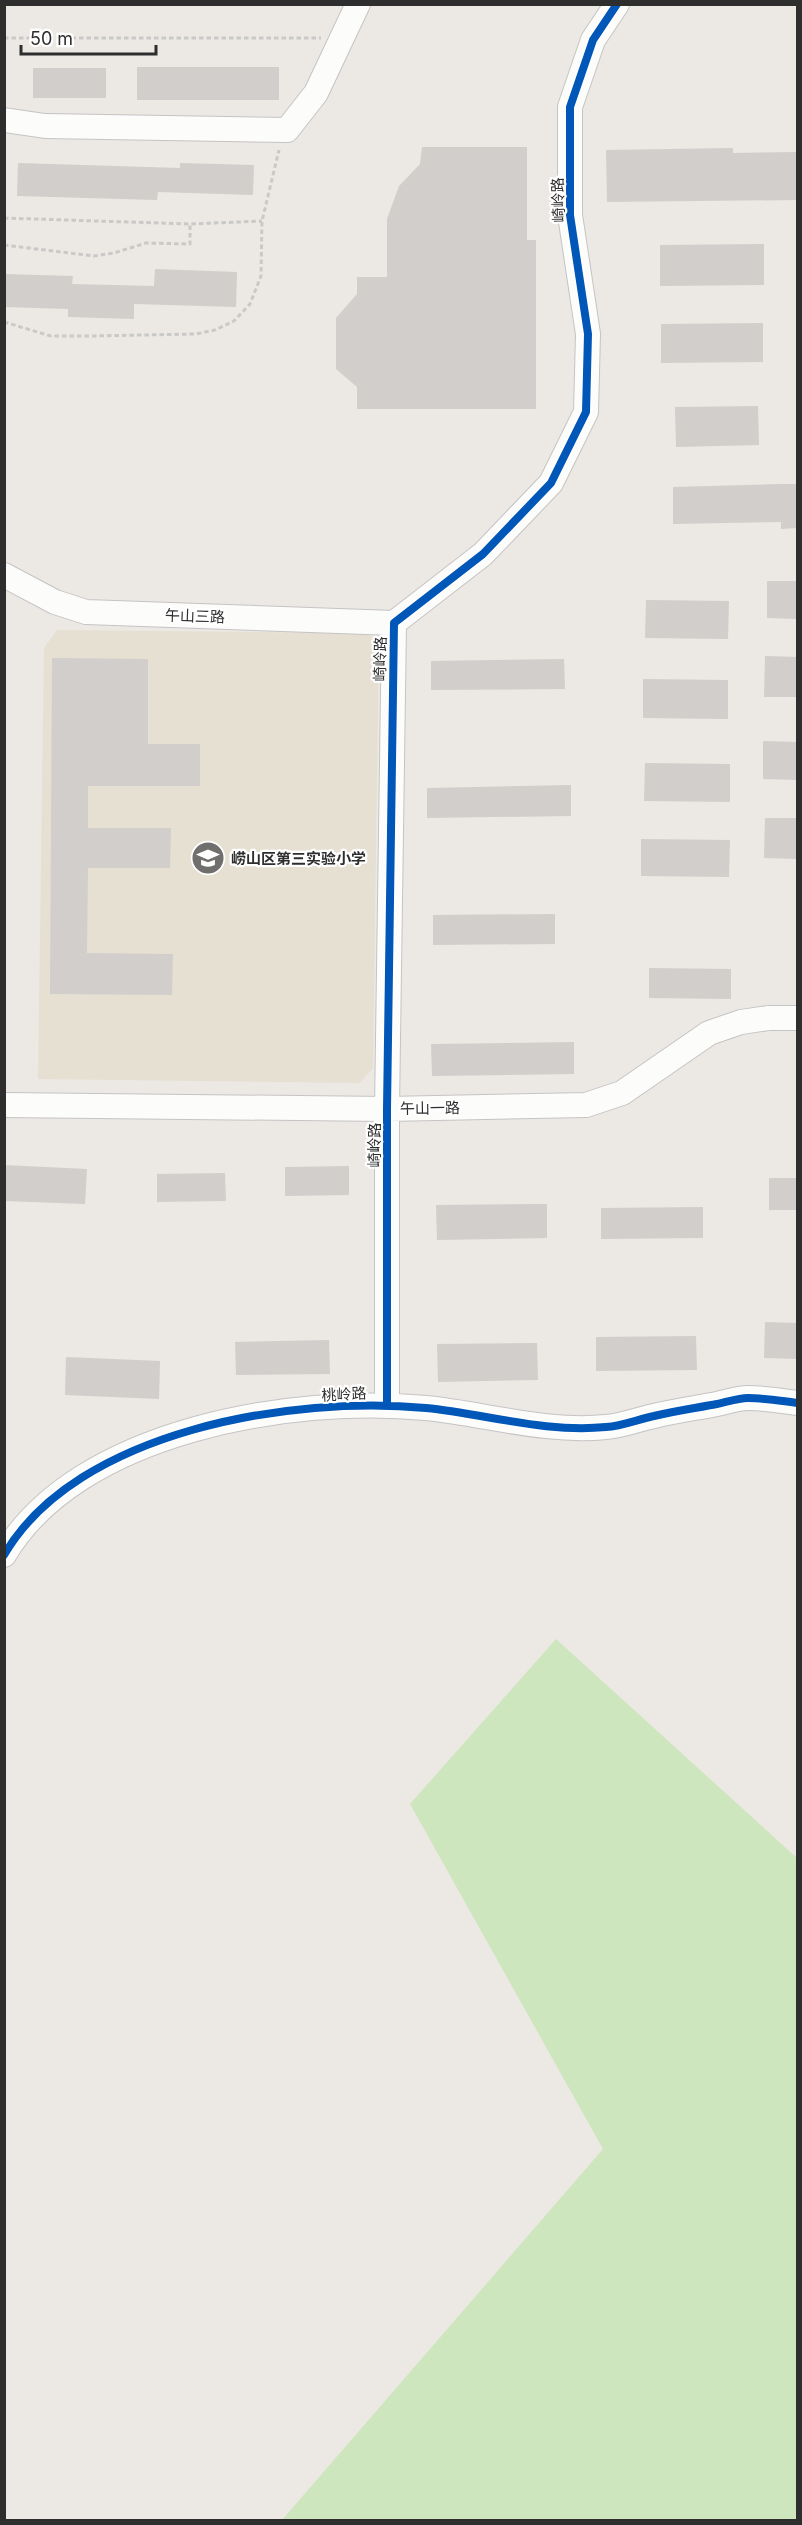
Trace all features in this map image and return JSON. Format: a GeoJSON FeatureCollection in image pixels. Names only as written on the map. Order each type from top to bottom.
{"type":"FeatureCollection","features":[{"type":"Feature","properties":{"kind":"street"},"geometry":{"type":"LineString","coordinates":[[4,120],[45,126],[287,130],[315,93],[358,4]]}},
{"type":"Feature","properties":{"kind":"street","name":"崎岭路"},"geometry":{"type":"LineString","coordinates":[[387,1406],[387,1108],[394,623],[483,554],[551,483],[586,412],[588,334],[570,215],[570,107],[593,40],[617,4]]}},
{"type":"Feature","properties":{"kind":"street","name":"午山三路"},"geometry":{"type":"LineString","coordinates":[[4,576],[55,602],[86,612],[394,623]]}},
{"type":"Feature","properties":{"kind":"street","name":"午山一路"},"geometry":{"type":"LineString","coordinates":[[4,1105],[387,1108],[586,1105],[622,1093],[709,1033],[741,1022],[770,1018],[798,1018]]}},
{"type":"Feature","properties":{"kind":"street","name":"桃岭路"},"geometry":{"type":"LineString","coordinates":[[4,1555],[12,1541],[45,1506],[89,1473],[133,1450],[174,1435],[280,1412],[387,1406],[426,1408],[550,1427],[607,1427],[747,1398],[798,1403]]}},
{"type":"Feature","properties":{"kind":"path"},"geometry":{"type":"LineString","coordinates":[[4,38],[343,38]]}},
{"type":"Feature","properties":{"kind":"path"},"geometry":{"type":"LineString","coordinates":[[4,322],[51,336],[196,334],[214,330],[234,321],[250,304],[261,276],[262,221],[277,157],[287,130]]}},
{"type":"Feature","properties":{"kind":"path"},"geometry":{"type":"LineString","coordinates":[[4,218],[190,224],[262,221]]}},
{"type":"Feature","properties":{"kind":"path"},"geometry":{"type":"LineString","coordinates":[[4,245],[94,256],[114,253],[146,243],[190,244],[190,224]]}},
{"type":"Feature","properties":{"kind":"shaded area","name":"崂山区第三实验小学"},"geometry":{"type":"Polygon","coordinates":[[[57,630],[367,633],[379,643],[373,1068],[360,1083],[38,1079],[44,648],[57,630]]]}},
{"type":"Feature","properties":{"kind":"green space"},"geometry":{"type":"Polygon","coordinates":[[[556,1639],[797,1858],[797,2520],[282,2520],[603,2149],[410,1804],[556,1639]]]}},
{"type":"Feature","properties":{"kind":"building"},"geometry":{"type":"Polygon","coordinates":[[[137,67],[279,67],[279,100],[137,100],[137,67]]]}},
{"type":"Feature","properties":{"kind":"building"},"geometry":{"type":"Polygon","coordinates":[[[33,68],[106,68],[106,98],[33,98],[33,68]]]}},
{"type":"Feature","properties":{"kind":"building"},"geometry":{"type":"Polygon","coordinates":[[[422,147],[527,147],[527,240],[536,240],[536,409],[357,409],[357,387],[336,369],[336,318],[357,294],[357,277],[387,277],[387,219],[399,186],[420,164],[422,147]]]}},
{"type":"Feature","properties":{"kind":"building"},"geometry":{"type":"Polygon","coordinates":[[[733,148],[733,153],[798,152],[798,200],[607,202],[606,150],[733,148]]]}},
{"type":"Feature","properties":{"kind":"building"},"geometry":{"type":"Polygon","coordinates":[[[18,163],[180,168],[180,163],[254,165],[253,195],[158,192],[157,200],[17,196],[18,163]]]}},
{"type":"Feature","properties":{"kind":"building"},"geometry":{"type":"Polygon","coordinates":[[[764,244],[764,285],[660,286],[660,245],[764,244]]]}},
{"type":"Feature","properties":{"kind":"building"},"geometry":{"type":"Polygon","coordinates":[[[155,269],[237,272],[236,307],[134,304],[134,319],[68,317],[68,309],[4,307],[4,274],[73,276],[72,284],[154,286],[155,269]]]}},
{"type":"Feature","properties":{"kind":"building"},"geometry":{"type":"Polygon","coordinates":[[[763,323],[763,362],[661,363],[661,324],[763,323]]]}},
{"type":"Feature","properties":{"kind":"building"},"geometry":{"type":"Polygon","coordinates":[[[758,406],[759,445],[676,447],[675,407],[758,406]]]}},
{"type":"Feature","properties":{"kind":"building"},"geometry":{"type":"Polygon","coordinates":[[[798,484],[798,528],[781,529],[781,522],[673,524],[673,487],[798,484]]]}},
{"type":"Feature","properties":{"kind":"building"},"geometry":{"type":"Polygon","coordinates":[[[767,581],[798,581],[798,619],[767,618],[767,581]]]}},
{"type":"Feature","properties":{"kind":"building"},"geometry":{"type":"Polygon","coordinates":[[[646,600],[729,601],[728,639],[645,638],[646,600]]]}},
{"type":"Feature","properties":{"kind":"building"},"geometry":{"type":"Polygon","coordinates":[[[765,656],[798,657],[798,697],[764,697],[765,656]]]}},
{"type":"Feature","properties":{"kind":"building"},"geometry":{"type":"Polygon","coordinates":[[[52,658],[148,659],[148,744],[200,744],[200,786],[88,786],[88,828],[171,828],[170,868],[88,868],[87,953],[173,954],[172,995],[50,994],[52,658]]]}},
{"type":"Feature","properties":{"kind":"building"},"geometry":{"type":"Polygon","coordinates":[[[564,659],[565,689],[431,690],[431,661],[564,659]]]}},
{"type":"Feature","properties":{"kind":"building"},"geometry":{"type":"Polygon","coordinates":[[[643,679],[728,680],[728,719],[643,718],[643,679]]]}},
{"type":"Feature","properties":{"kind":"building"},"geometry":{"type":"Polygon","coordinates":[[[763,741],[798,742],[798,780],[763,779],[763,741]]]}},
{"type":"Feature","properties":{"kind":"building"},"geometry":{"type":"Polygon","coordinates":[[[645,763],[730,764],[730,802],[644,801],[645,763]]]}},
{"type":"Feature","properties":{"kind":"building"},"geometry":{"type":"Polygon","coordinates":[[[571,785],[571,816],[427,818],[427,788],[571,785]]]}},
{"type":"Feature","properties":{"kind":"building"},"geometry":{"type":"Polygon","coordinates":[[[765,818],[798,818],[798,859],[764,858],[765,818]]]}},
{"type":"Feature","properties":{"kind":"building"},"geometry":{"type":"Polygon","coordinates":[[[641,839],[730,840],[729,877],[641,876],[641,839]]]}},
{"type":"Feature","properties":{"kind":"building"},"geometry":{"type":"Polygon","coordinates":[[[555,914],[555,944],[433,945],[433,915],[555,914]]]}},
{"type":"Feature","properties":{"kind":"building"},"geometry":{"type":"Polygon","coordinates":[[[649,968],[731,969],[731,999],[649,998],[649,968]]]}},
{"type":"Feature","properties":{"kind":"building"},"geometry":{"type":"Polygon","coordinates":[[[574,1042],[574,1074],[432,1076],[431,1044],[574,1042]]]}},
{"type":"Feature","properties":{"kind":"building"},"geometry":{"type":"Polygon","coordinates":[[[4,1165],[87,1169],[85,1204],[4,1201],[4,1165]]]}},
{"type":"Feature","properties":{"kind":"building"},"geometry":{"type":"Polygon","coordinates":[[[349,1166],[349,1195],[285,1196],[285,1167],[349,1166]]]}},
{"type":"Feature","properties":{"kind":"building"},"geometry":{"type":"Polygon","coordinates":[[[225,1173],[226,1201],[157,1202],[157,1174],[225,1173]]]}},
{"type":"Feature","properties":{"kind":"building"},"geometry":{"type":"Polygon","coordinates":[[[769,1178],[798,1178],[798,1210],[769,1210],[769,1178]]]}},
{"type":"Feature","properties":{"kind":"building"},"geometry":{"type":"Polygon","coordinates":[[[547,1204],[547,1238],[437,1240],[436,1205],[547,1204]]]}},
{"type":"Feature","properties":{"kind":"building"},"geometry":{"type":"Polygon","coordinates":[[[703,1207],[703,1238],[601,1239],[601,1208],[703,1207]]]}},
{"type":"Feature","properties":{"kind":"building"},"geometry":{"type":"Polygon","coordinates":[[[765,1322],[798,1323],[798,1359],[764,1358],[765,1322]]]}},
{"type":"Feature","properties":{"kind":"building"},"geometry":{"type":"Polygon","coordinates":[[[696,1336],[697,1370],[596,1371],[596,1337],[696,1336]]]}},
{"type":"Feature","properties":{"kind":"building"},"geometry":{"type":"Polygon","coordinates":[[[329,1340],[330,1374],[236,1375],[235,1342],[329,1340]]]}},
{"type":"Feature","properties":{"kind":"building"},"geometry":{"type":"Polygon","coordinates":[[[537,1343],[538,1380],[438,1382],[437,1344],[537,1343]]]}},
{"type":"Feature","properties":{"kind":"building"},"geometry":{"type":"Polygon","coordinates":[[[66,1357],[160,1361],[159,1399],[65,1395],[66,1357]]]}},
{"type":"Feature","properties":{"kind":"cycle path"},"geometry":{"type":"LineString","coordinates":[[387,1406],[387,1109],[394,623],[483,554],[551,483],[586,412],[588,334],[570,215],[570,107],[593,40],[617,4]]}},
{"type":"Feature","properties":{"kind":"cycle path"},"geometry":{"type":"LineString","coordinates":[[4,1555],[38,1512],[82,1477],[135,1450],[193,1430],[254,1416],[315,1408],[373,1405],[426,1408],[538,1425],[583,1428],[618,1425],[744,1398],[798,1403]]}},
{"type":"Feature","properties":{"kind":"place","name":"崂山区第三实验小学"},"geometry":{"type":"Point","coordinates":[208,858]}}]}
